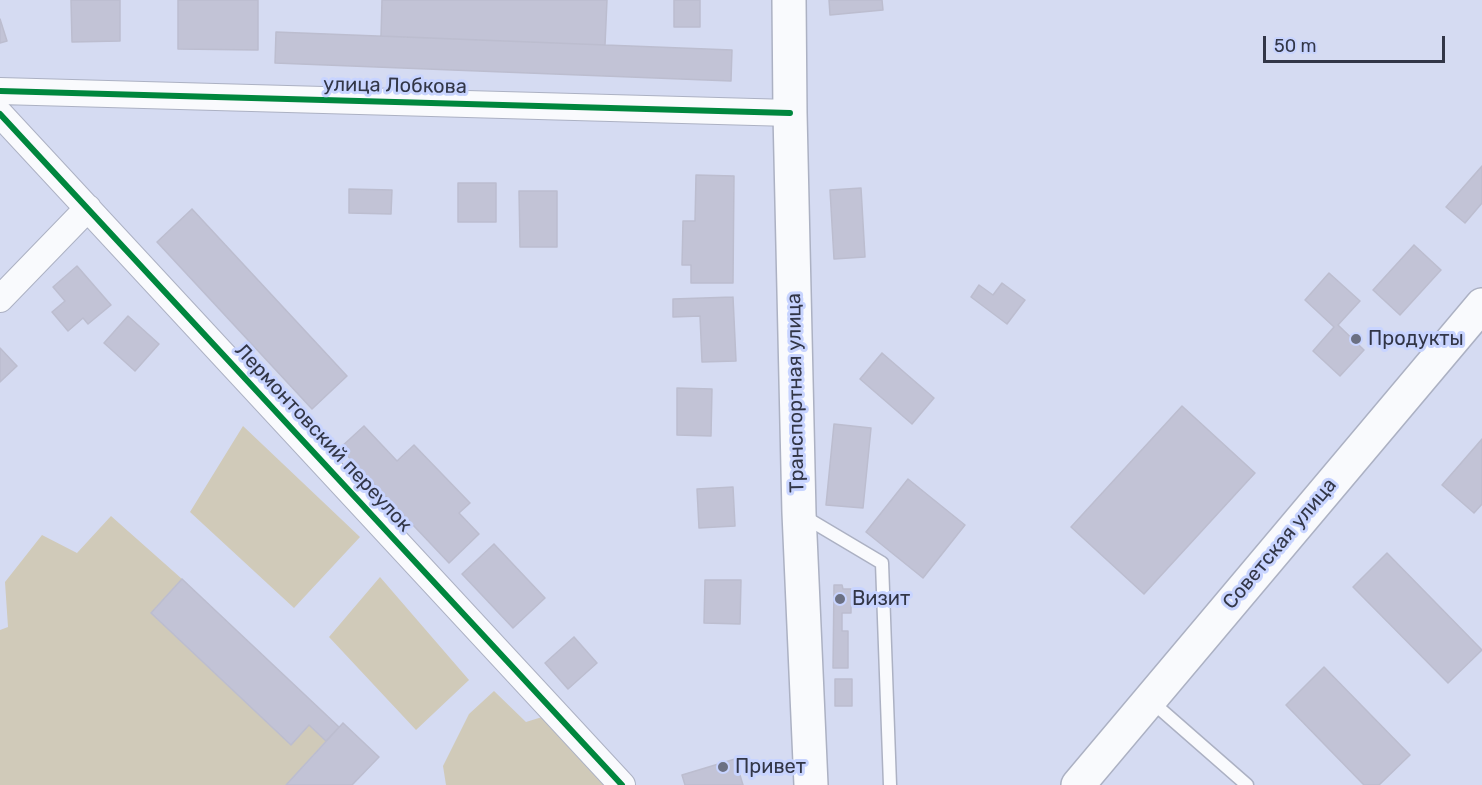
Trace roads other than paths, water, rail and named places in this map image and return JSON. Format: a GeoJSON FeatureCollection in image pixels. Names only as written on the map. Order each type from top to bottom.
{"type":"FeatureCollection","features":[{"type":"Feature","properties":{"kind":"main road","name":"Транспортная улица"},"geometry":{"type":"LineString","coordinates":[[789,0],[799,513],[811,785]]}},
{"type":"Feature","properties":{"kind":"main road","name":"Советская улица"},"geometry":{"type":"LineString","coordinates":[[1078,785],[1482,305]]}},
{"type":"Feature","properties":{"kind":"street","name":"улица Лобкова"},"geometry":{"type":"LineString","coordinates":[[0,91],[790,113]]}},
{"type":"Feature","properties":{"kind":"street","name":"Лермонтовский переулок"},"geometry":{"type":"LineString","coordinates":[[0,114],[622,785]]}},
{"type":"Feature","properties":{"kind":"street"},"geometry":{"type":"LineString","coordinates":[[0,299],[88,208]]}},
{"type":"Feature","properties":{"kind":"lane"},"geometry":{"type":"LineString","coordinates":[[799,513],[882,563],[890,785]]}},
{"type":"Feature","properties":{"kind":"lane"},"geometry":{"type":"LineString","coordinates":[[1149,700],[1248,785]]}},
{"type":"Feature","properties":{"kind":"place","name":"Продукты"},"geometry":{"type":"Point","coordinates":[1356,339]}},
{"type":"Feature","properties":{"kind":"place","name":"Визит"},"geometry":{"type":"Point","coordinates":[840,599]}},
{"type":"Feature","properties":{"kind":"place","name":"Привет"},"geometry":{"type":"Point","coordinates":[723,767]}}]}
